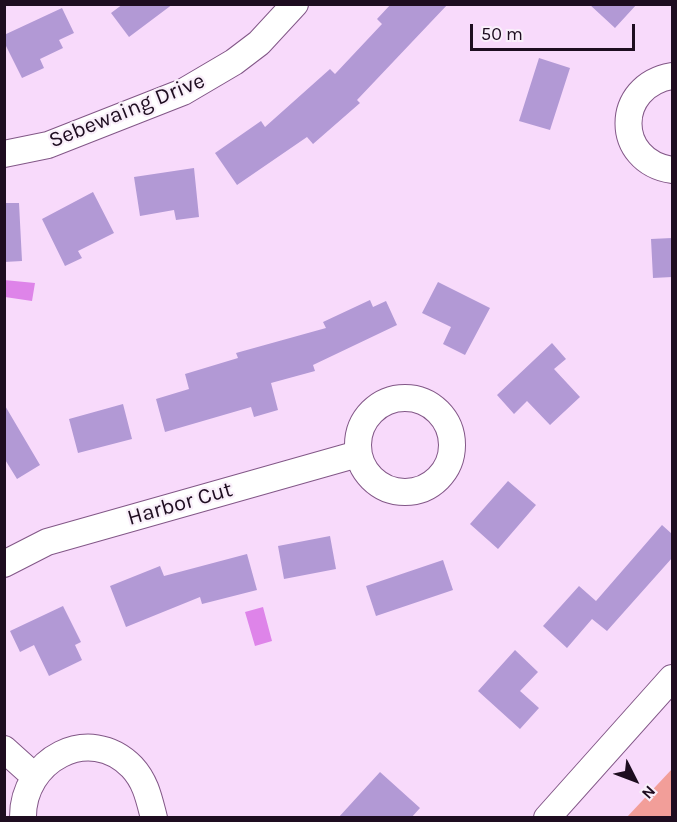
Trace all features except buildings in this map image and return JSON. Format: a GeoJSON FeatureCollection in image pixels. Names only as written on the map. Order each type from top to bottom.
{"type":"FeatureCollection","features":[{"type":"Feature","properties":{"kind":"street","name":"Sebewaing Drive"},"geometry":{"type":"LineString","coordinates":[[4,154],[48,145],[183,92],[234,62],[259,43],[295,4]]}},
{"type":"Feature","properties":{"kind":"street"},"geometry":{"type":"LineString","coordinates":[[672,76],[659,78],[645,86],[634,99],[629,114],[628,130],[634,146],[644,158],[656,166],[672,170]]}},
{"type":"Feature","properties":{"kind":"street","name":"Harbor Cut"},"geometry":{"type":"LineString","coordinates":[[4,564],[47,542],[358,454]]}},
{"type":"Feature","properties":{"kind":"street"},"geometry":{"type":"LineString","coordinates":[[547,818],[672,678]]}},
{"type":"Feature","properties":{"kind":"street"},"geometry":{"type":"LineString","coordinates":[[23,818],[26,792],[34,776],[48,762],[69,751],[91,748],[113,754],[124,760],[139,776],[147,792],[154,818]]}},
{"type":"Feature","properties":{"kind":"street"},"geometry":{"type":"LineString","coordinates":[[4,749],[34,776]]}},
{"type":"Feature","properties":{"kind":"shaded area"},"geometry":{"type":"Polygon","coordinates":[[[4,280],[35,283],[32,301],[5,297],[4,280]]]}},
{"type":"Feature","properties":{"kind":"shaded area"},"geometry":{"type":"Polygon","coordinates":[[[263,607],[272,641],[255,646],[245,612],[263,607]]]}},
{"type":"Feature","properties":{"kind":"shaded area"},"geometry":{"type":"Polygon","coordinates":[[[672,769],[672,817],[627,817],[672,769]]]}}]}
